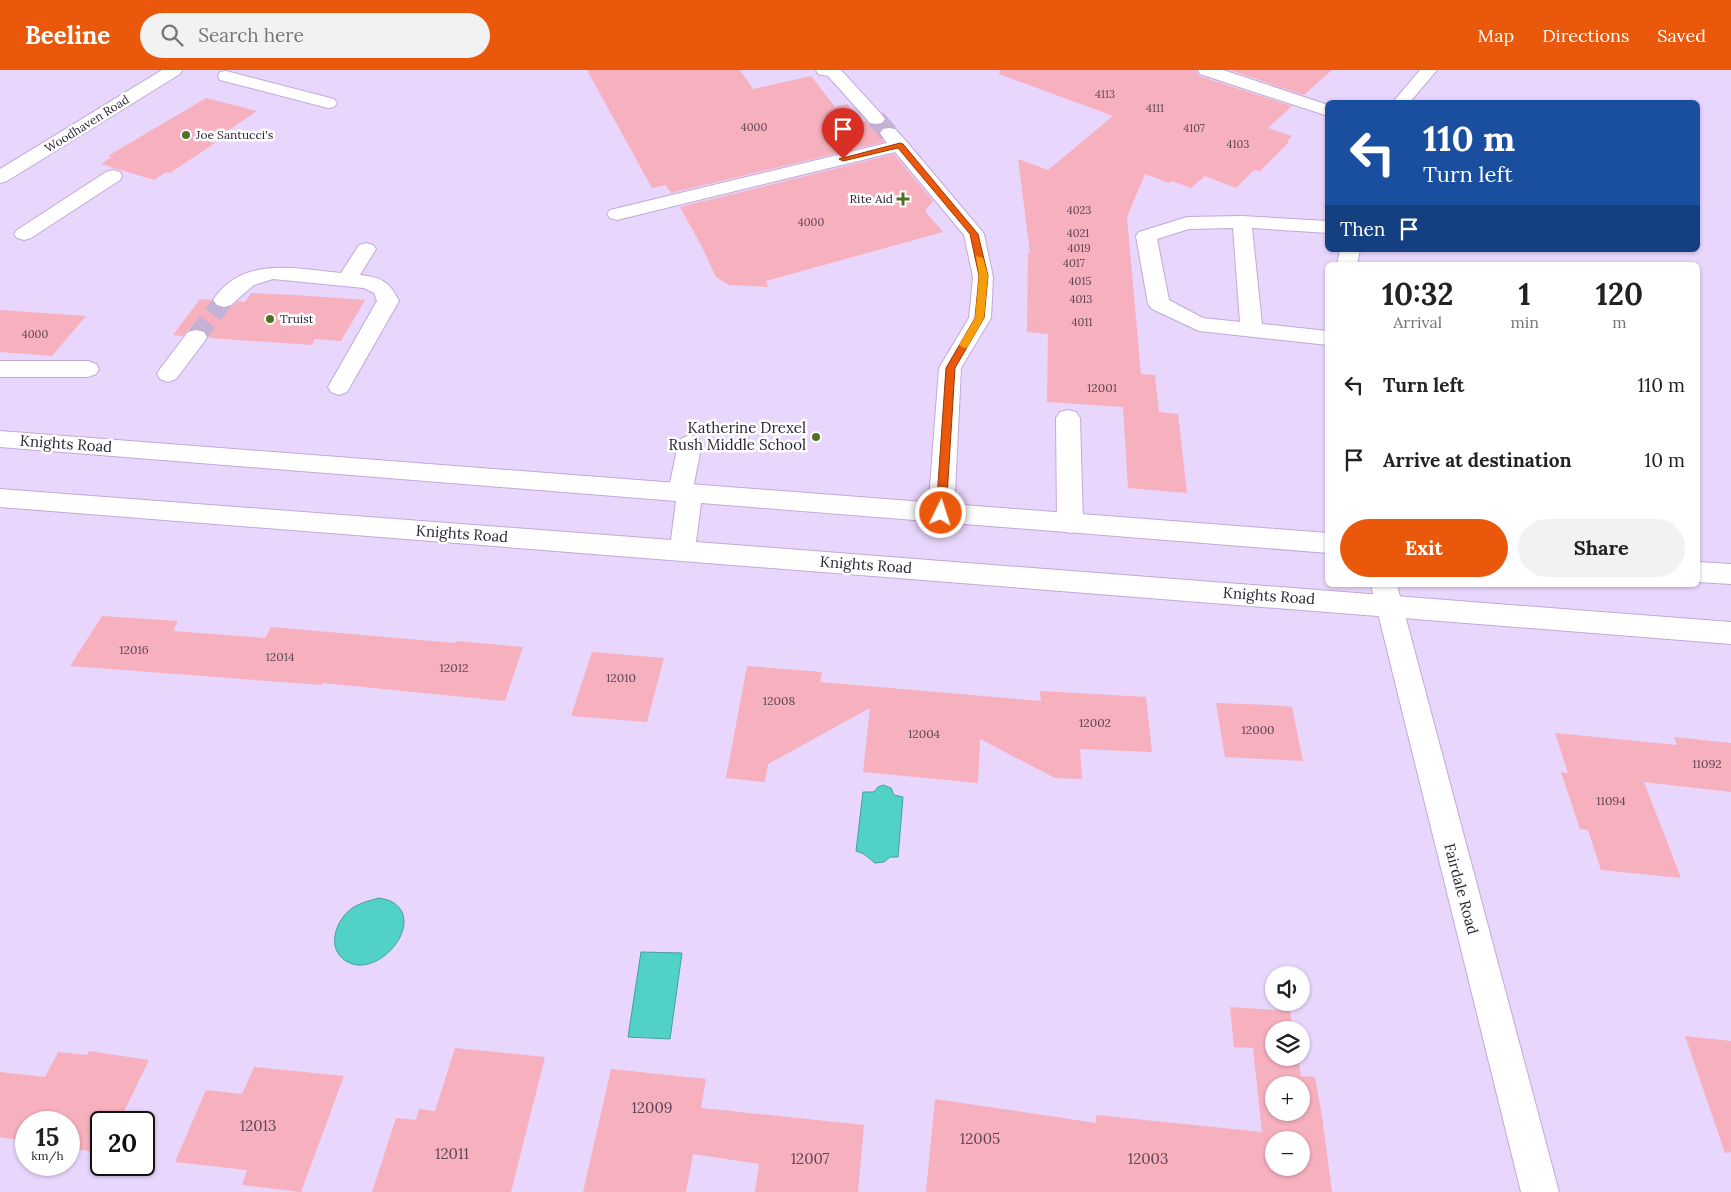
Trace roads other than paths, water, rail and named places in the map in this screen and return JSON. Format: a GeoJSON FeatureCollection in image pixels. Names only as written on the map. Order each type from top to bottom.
{"type":"FeatureCollection","features":[{"type":"Feature","properties":{"kind":"main road","name":"Woodhaven Road"},"geometry":{"type":"LineString","coordinates":[[0,177],[174,70]]}},
{"type":"Feature","properties":{"kind":"main road"},"geometry":{"type":"LineString","coordinates":[[824,70],[834,72],[888,132],[974,234],[983,276],[980,318],[950,368],[941,513]]}},
{"type":"Feature","properties":{"kind":"main road"},"geometry":{"type":"LineString","coordinates":[[1206,70],[1325,110]]}},
{"type":"Feature","properties":{"kind":"main road"},"geometry":{"type":"LineString","coordinates":[[1403,100],[1429,70]]}},
{"type":"Feature","properties":{"kind":"main road"},"geometry":{"type":"LineString","coordinates":[[226,76],[328,103]]}},
{"type":"Feature","properties":{"kind":"main road"},"geometry":{"type":"LineString","coordinates":[[617,214],[888,132]]}},
{"type":"Feature","properties":{"kind":"main road"},"geometry":{"type":"LineString","coordinates":[[24,234],[114,176]]}},
{"type":"Feature","properties":{"kind":"main road"},"geometry":{"type":"LineString","coordinates":[[1325,227],[1242,222],[1187,223],[1146,236],[1159,304],[1199,324],[1325,338]]}},
{"type":"Feature","properties":{"kind":"main road"},"geometry":{"type":"LineString","coordinates":[[1242,222],[1252,330]]}},
{"type":"Feature","properties":{"kind":"main road"},"geometry":{"type":"LineString","coordinates":[[347,280],[366,249]]}},
{"type":"Feature","properties":{"kind":"main road"},"geometry":{"type":"LineString","coordinates":[[224,300],[247,280],[272,273],[368,282],[383,289],[388,301],[339,387]]}},
{"type":"Feature","properties":{"kind":"main road"},"geometry":{"type":"LineString","coordinates":[[168,374],[196,337]]}},
{"type":"Feature","properties":{"kind":"main road"},"geometry":{"type":"LineString","coordinates":[[0,369],[88,369]]}},
{"type":"Feature","properties":{"kind":"main road"},"geometry":{"type":"LineString","coordinates":[[1068,418],[1070,523]]}},
{"type":"Feature","properties":{"kind":"main road","name":"Knights Road"},"geometry":{"type":"LineString","coordinates":[[0,439],[1325,543]]}},
{"type":"Feature","properties":{"kind":"main road"},"geometry":{"type":"LineString","coordinates":[[682,551],[690,444]]}},
{"type":"Feature","properties":{"kind":"main road","name":"Knights Road"},"geometry":{"type":"LineString","coordinates":[[0,498],[682,551],[1386,595],[1731,633]]}},
{"type":"Feature","properties":{"kind":"main road"},"geometry":{"type":"LineString","coordinates":[[1700,572],[1731,574]]}},
{"type":"Feature","properties":{"kind":"main road","name":"Fairdale Road"},"geometry":{"type":"LineString","coordinates":[[1386,595],[1540,1192]]}},
{"type":"Feature","properties":{"kind":"tunnel"},"geometry":{"type":"LineString","coordinates":[[876,119],[889,133]]}},
{"type":"Feature","properties":{"kind":"tunnel"},"geometry":{"type":"LineString","coordinates":[[196,337],[224,300]]}},
{"type":"Feature","properties":{"kind":"place","name":"Joe Santucci's"},"geometry":{"type":"Point","coordinates":[186,135]}},
{"type":"Feature","properties":{"kind":"place","name":"Rite Aid"},"geometry":{"type":"Point","coordinates":[903,199]}},
{"type":"Feature","properties":{"kind":"place","name":"Truist"},"geometry":{"type":"Point","coordinates":[270,319]}},
{"type":"Feature","properties":{"kind":"place","name":"Katherine Drexel Rush Middle School"},"geometry":{"type":"Point","coordinates":[816,437]}}]}
